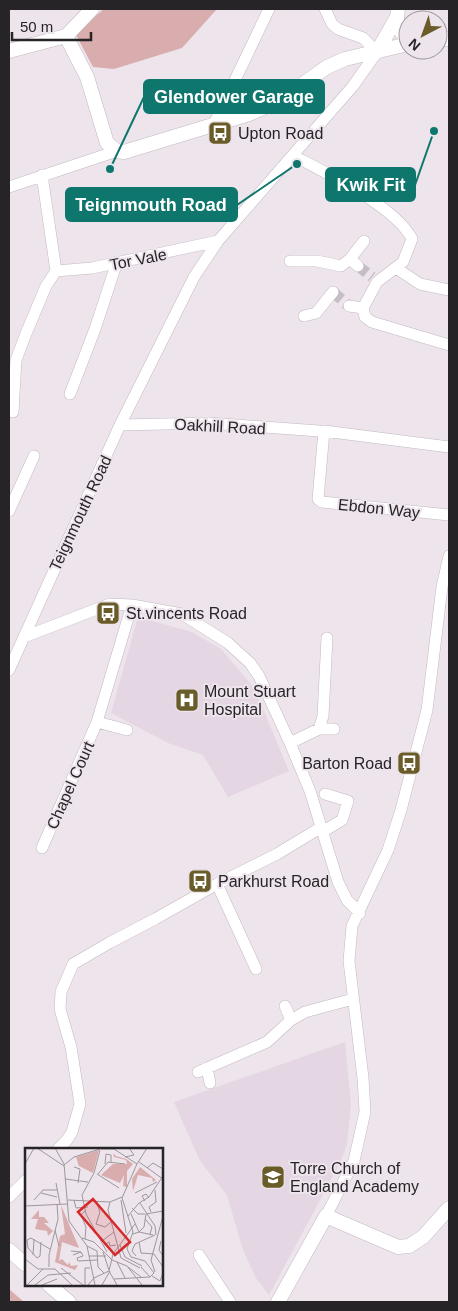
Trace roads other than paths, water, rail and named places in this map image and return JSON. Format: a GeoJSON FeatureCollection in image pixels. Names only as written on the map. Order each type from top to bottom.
{"type":"FeatureCollection","features":[{"type":"Feature","properties":{"kind":"street"},"geometry":{"type":"LineString","coordinates":[[9,51],[66,36],[92,9]]}},
{"type":"Feature","properties":{"kind":"street"},"geometry":{"type":"LineString","coordinates":[[214,124],[269,9]]}},
{"type":"Feature","properties":{"kind":"street"},"geometry":{"type":"LineString","coordinates":[[325,9],[332,24],[338,29],[364,38],[376,52]]}},
{"type":"Feature","properties":{"kind":"street","name":"Teignmouth Road"},"geometry":{"type":"LineString","coordinates":[[9,670],[120,425],[194,277],[218,241],[353,86],[376,52],[397,13]]}},
{"type":"Feature","properties":{"kind":"street","name":"Teignmouth Road"},"geometry":{"type":"LineString","coordinates":[[397,13],[398,27]]}},
{"type":"Feature","properties":{"kind":"street"},"geometry":{"type":"LineString","coordinates":[[66,36],[87,77],[107,143],[117,151]]}},
{"type":"Feature","properties":{"kind":"street"},"geometry":{"type":"LineString","coordinates":[[9,187],[117,151],[124,152],[248,114],[279,101],[327,67],[345,60],[398,46]]}},
{"type":"Feature","properties":{"kind":"street"},"geometry":{"type":"LineString","coordinates":[[294,156],[350,186],[381,208],[407,230],[412,240],[403,262],[374,280],[363,308],[365,317],[372,322],[449,345]]}},
{"type":"Feature","properties":{"kind":"street"},"geometry":{"type":"LineString","coordinates":[[13,412],[16,360],[24,336],[46,286],[56,271],[42,175]]}},
{"type":"Feature","properties":{"kind":"street","name":"Tor Vale"},"geometry":{"type":"LineString","coordinates":[[56,271],[92,268],[218,241]]}},
{"type":"Feature","properties":{"kind":"street"},"geometry":{"type":"LineString","coordinates":[[290,261],[318,261],[341,266],[354,262],[364,241]]}},
{"type":"Feature","properties":{"kind":"street"},"geometry":{"type":"LineString","coordinates":[[70,394],[95,329],[117,262]]}},
{"type":"Feature","properties":{"kind":"street"},"geometry":{"type":"LineString","coordinates":[[396,268],[420,284],[449,290]]}},
{"type":"Feature","properties":{"kind":"street"},"geometry":{"type":"LineString","coordinates":[[304,316],[316,313],[333,292]]}},
{"type":"Feature","properties":{"kind":"street"},"geometry":{"type":"LineString","coordinates":[[350,306],[363,308]]}},
{"type":"Feature","properties":{"kind":"street","name":"Oakhill Road"},"geometry":{"type":"LineString","coordinates":[[120,425],[209,423],[321,431],[449,446]]}},
{"type":"Feature","properties":{"kind":"street","name":"Ebdon Way"},"geometry":{"type":"LineString","coordinates":[[321,431],[318,499],[322,502],[449,515]]}},
{"type":"Feature","properties":{"kind":"street"},"geometry":{"type":"LineString","coordinates":[[9,512],[14,488],[34,456]]}},
{"type":"Feature","properties":{"kind":"street"},"geometry":{"type":"LineString","coordinates":[[278,1302],[354,1161],[364,1112],[363,1078],[349,961],[352,926],[388,850],[428,710],[442,587],[449,556]]}},
{"type":"Feature","properties":{"kind":"street"},"geometry":{"type":"LineString","coordinates":[[24,637],[110,604],[132,605],[182,614],[207,628],[238,651],[259,676],[310,791],[338,882],[347,900],[360,912]]}},
{"type":"Feature","properties":{"kind":"street","name":"Chapel Court"},"geometry":{"type":"LineString","coordinates":[[42,848],[97,722],[132,605]]}},
{"type":"Feature","properties":{"kind":"street"},"geometry":{"type":"LineString","coordinates":[[319,729],[323,716],[327,638]]}},
{"type":"Feature","properties":{"kind":"street","name":"Chapel Court"},"geometry":{"type":"LineString","coordinates":[[97,722],[127,730]]}},
{"type":"Feature","properties":{"kind":"street"},"geometry":{"type":"LineString","coordinates":[[290,743],[319,729],[334,729]]}},
{"type":"Feature","properties":{"kind":"street"},"geometry":{"type":"LineString","coordinates":[[59,1148],[72,1132],[80,1104],[71,1047],[60,1008],[61,992],[73,964],[217,884],[342,820],[348,801],[325,794]]}},
{"type":"Feature","properties":{"kind":"street"},"geometry":{"type":"LineString","coordinates":[[217,884],[250,942],[256,969]]}},
{"type":"Feature","properties":{"kind":"street"},"geometry":{"type":"LineString","coordinates":[[210,1083],[202,1070],[267,1042],[291,1020],[306,1012],[353,998]]}},
{"type":"Feature","properties":{"kind":"street"},"geometry":{"type":"LineString","coordinates":[[286,1006],[291,1020]]}},
{"type":"Feature","properties":{"kind":"street"},"geometry":{"type":"LineString","coordinates":[[9,1197],[25,1181]]}},
{"type":"Feature","properties":{"kind":"street"},"geometry":{"type":"LineString","coordinates":[[326,1216],[398,1247],[409,1246],[424,1237],[449,1208]]}},
{"type":"Feature","properties":{"kind":"street"},"geometry":{"type":"LineString","coordinates":[[9,1250],[25,1264]]}},
{"type":"Feature","properties":{"kind":"street"},"geometry":{"type":"LineString","coordinates":[[199,1255],[230,1302]]}},
{"type":"Feature","properties":{"kind":"street"},"geometry":{"type":"LineString","coordinates":[[50,1286],[69,1302]]}},
{"type":"Feature","properties":{"kind":"tunnel"},"geometry":{"type":"LineString","coordinates":[[358,266],[372,277]]}},
{"type":"Feature","properties":{"kind":"tunnel"},"geometry":{"type":"LineString","coordinates":[[333,292],[349,306]]}},
{"type":"Feature","properties":{"kind":"place","name":"Kwik Fit"},"geometry":{"type":"Point","coordinates":[434,131]}},
{"type":"Feature","properties":{"kind":"place","name":"Upton Road"},"geometry":{"type":"Point","coordinates":[220,133]}},
{"type":"Feature","properties":{"kind":"place","name":"Teignmouth Road"},"geometry":{"type":"Point","coordinates":[297,164]}},
{"type":"Feature","properties":{"kind":"place","name":"Glendower Garage"},"geometry":{"type":"Point","coordinates":[110,169]}},
{"type":"Feature","properties":{"kind":"place","name":"St.vincents Road"},"geometry":{"type":"Point","coordinates":[108,613]}},
{"type":"Feature","properties":{"kind":"place","name":"Mount Stuart Hospital"},"geometry":{"type":"Point","coordinates":[187,700]}},
{"type":"Feature","properties":{"kind":"place","name":"Barton Road"},"geometry":{"type":"Point","coordinates":[409,763]}},
{"type":"Feature","properties":{"kind":"place","name":"Parkhurst Road"},"geometry":{"type":"Point","coordinates":[200,881]}},
{"type":"Feature","properties":{"kind":"place","name":"Torre Church of England Academy"},"geometry":{"type":"Point","coordinates":[273,1177]}}]}
